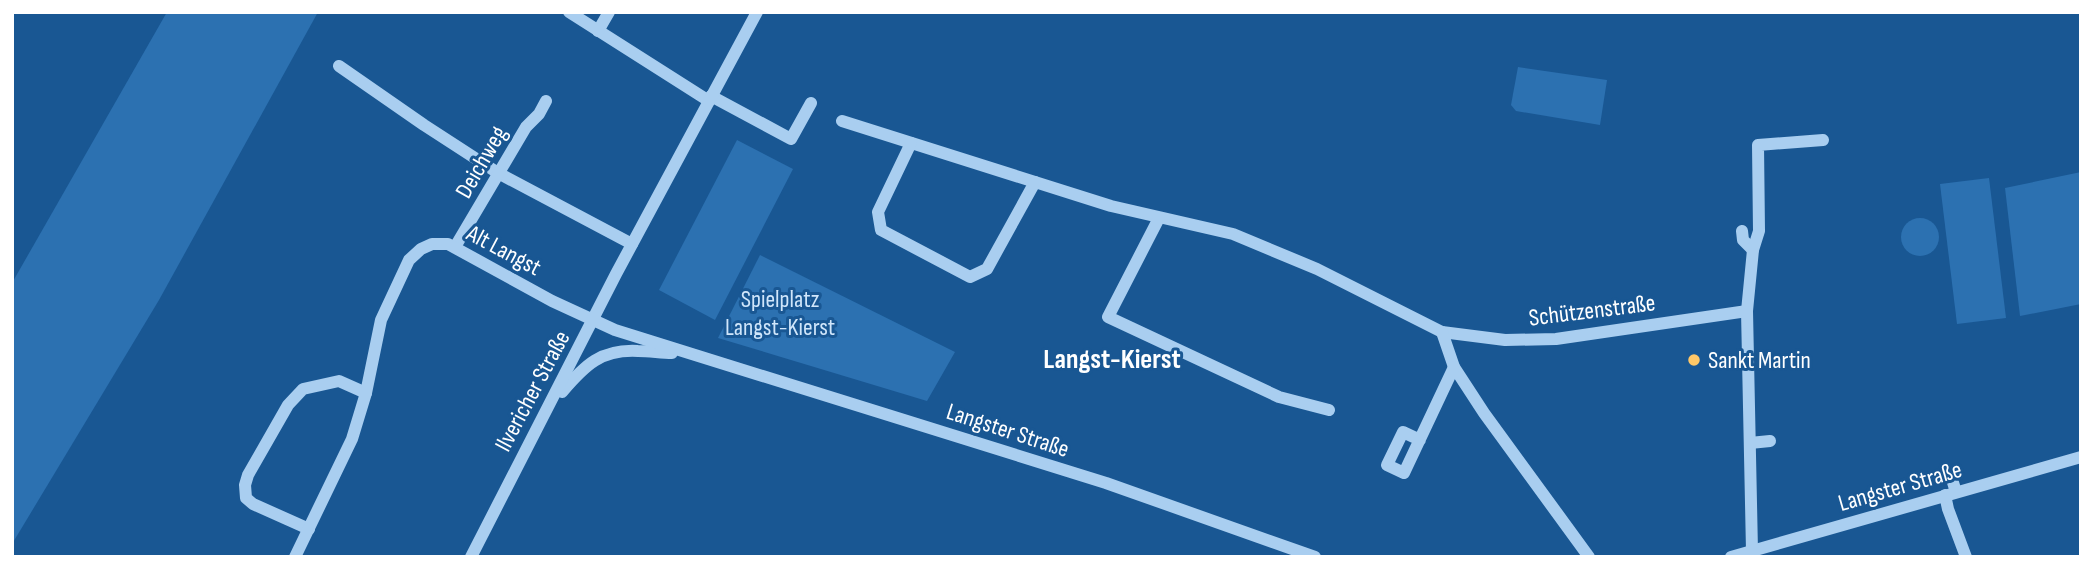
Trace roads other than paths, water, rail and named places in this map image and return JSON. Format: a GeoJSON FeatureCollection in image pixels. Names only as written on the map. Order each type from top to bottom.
{"type":"FeatureCollection","features":[{"type":"Feature","properties":{"kind":"street"},"geometry":{"type":"LineString","coordinates":[[569,12],[710,99],[791,139],[811,103]]}},
{"type":"Feature","properties":{"kind":"street"},"geometry":{"type":"LineString","coordinates":[[598,31],[609,12]]}},
{"type":"Feature","properties":{"kind":"street","name":"Ilvericher Straße"},"geometry":{"type":"LineString","coordinates":[[471,557],[632,244],[757,12]]}},
{"type":"Feature","properties":{"kind":"street"},"geometry":{"type":"LineString","coordinates":[[339,66],[498,173],[632,244]]}},
{"type":"Feature","properties":{"kind":"street","name":"Deichweg"},"geometry":{"type":"LineString","coordinates":[[455,247],[526,127],[539,114],[546,101]]}},
{"type":"Feature","properties":{"kind":"street","name":"Schützenstraße"},"geometry":{"type":"LineString","coordinates":[[842,121],[1035,183],[1159,219],[1233,234],[1317,269],[1442,332],[1505,340],[1556,339],[1747,311]]}},
{"type":"Feature","properties":{"kind":"street"},"geometry":{"type":"LineString","coordinates":[[1752,551],[1747,311],[1754,250],[1759,231],[1758,145],[1823,140]]}},
{"type":"Feature","properties":{"kind":"street"},"geometry":{"type":"LineString","coordinates":[[911,143],[878,212],[881,230],[970,278],[987,269],[1035,183]]}},
{"type":"Feature","properties":{"kind":"street"},"geometry":{"type":"LineString","coordinates":[[1159,219],[1108,317],[1279,397],[1329,410]]}},
{"type":"Feature","properties":{"kind":"street"},"geometry":{"type":"LineString","coordinates":[[1742,231],[1743,240],[1754,250]]}},
{"type":"Feature","properties":{"kind":"street","name":"Alt Langst"},"geometry":{"type":"LineString","coordinates":[[295,557],[352,439],[366,393],[381,320],[409,260],[421,249],[432,244],[448,244],[552,301],[593,320]]}},
{"type":"Feature","properties":{"kind":"street","name":"Langster Straße"},"geometry":{"type":"LineString","coordinates":[[593,320],[685,352],[1093,479],[1315,557]]}},
{"type":"Feature","properties":{"kind":"street"},"geometry":{"type":"LineString","coordinates":[[1442,332],[1454,367],[1589,557]]}},
{"type":"Feature","properties":{"kind":"street","name":"Langster Straße"},"geometry":{"type":"LineString","coordinates":[[548,408],[593,361],[605,354],[618,351],[685,352]]}},
{"type":"Feature","properties":{"kind":"street"},"geometry":{"type":"LineString","coordinates":[[1420,440],[1454,367]]}},
{"type":"Feature","properties":{"kind":"street"},"geometry":{"type":"LineString","coordinates":[[309,529],[253,504],[246,498],[245,485],[248,475],[288,405],[303,389],[339,381],[366,393]]}},
{"type":"Feature","properties":{"kind":"street"},"geometry":{"type":"LineString","coordinates":[[1750,443],[1770,441]]}},
{"type":"Feature","properties":{"kind":"street","name":"Langster Straße"},"geometry":{"type":"LineString","coordinates":[[1731,557],[2081,457]]}},
{"type":"Feature","properties":{"kind":"street"},"geometry":{"type":"LineString","coordinates":[[1950,473],[1951,493],[1948,509],[1966,557]]}},
{"type":"Feature","properties":{"kind":"place","name":"Sankt Martin"},"geometry":{"type":"Point","coordinates":[1694,360]}},
{"type":"Feature","properties":{"kind":"district","name":"Langst-Kierst"},"geometry":{"type":"Point","coordinates":[1112,358]}},
{"type":"Feature","properties":{"kind":"park label","name":"Spielplatz Langst-Kierst"},"geometry":{"type":"Point","coordinates":[780,313]}}]}
